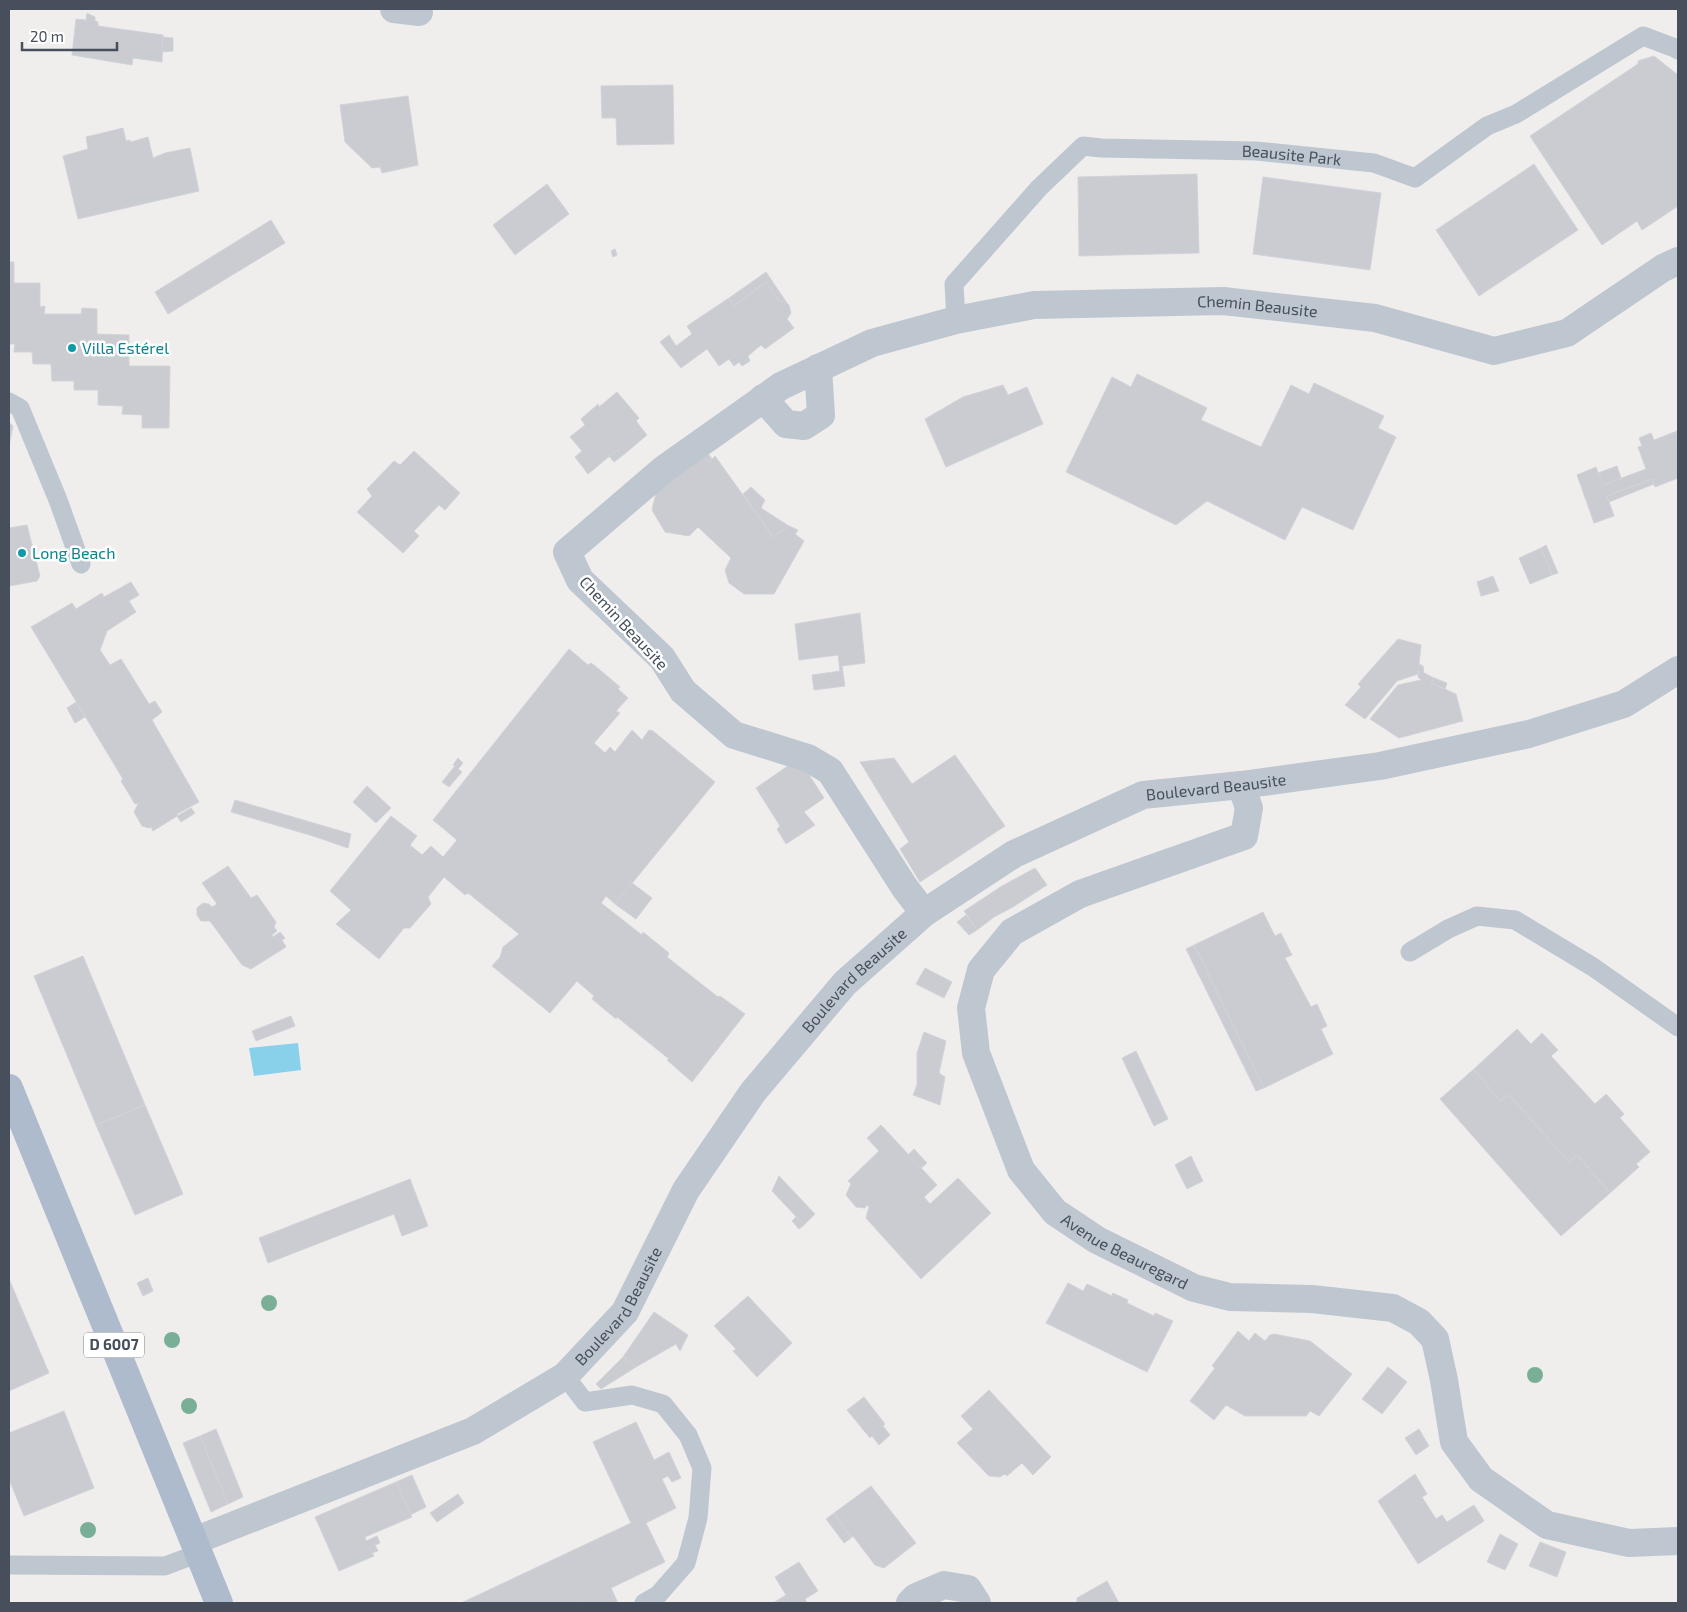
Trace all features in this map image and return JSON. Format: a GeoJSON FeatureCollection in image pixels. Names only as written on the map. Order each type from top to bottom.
{"type":"FeatureCollection","features":[{"type":"Feature","properties":{"kind":"main road","name":"D 6007"},"geometry":{"type":"LineString","coordinates":[[9,1088],[219,1603]]}},
{"type":"Feature","properties":{"kind":"street","name":"Chemin Beausite"},"geometry":{"type":"LineString","coordinates":[[924,913],[905,888],[830,771],[808,758],[734,735],[683,691],[662,658],[580,580],[567,552],[664,469],[781,386],[872,344],[956,320],[1034,305],[1223,300],[1375,318],[1494,351],[1567,333],[1663,268],[1678,261]]}},
{"type":"Feature","properties":{"kind":"street"},"geometry":{"type":"LineString","coordinates":[[763,398],[786,424],[804,426],[822,415],[818,368]]}},
{"type":"Feature","properties":{"kind":"street","name":"Boulevard Beausite"},"geometry":{"type":"LineString","coordinates":[[196,1547],[473,1431],[565,1376],[625,1312],[686,1190],[753,1092],[845,983],[924,913],[1014,854],[1143,795],[1241,785],[1380,766],[1528,734],[1624,704],[1678,670]]}},
{"type":"Feature","properties":{"kind":"street","name":"Avenue Beauregard"},"geometry":{"type":"LineString","coordinates":[[1241,785],[1249,808],[1244,836],[1080,894],[1012,932],[981,970],[971,1008],[976,1053],[1021,1170],[1055,1212],[1097,1240],[1194,1288],[1230,1297],[1312,1299],[1393,1308],[1419,1322],[1435,1339],[1454,1442],[1481,1479],[1547,1525],[1629,1544],[1678,1541]]}},
{"type":"Feature","properties":{"kind":"street"},"geometry":{"type":"LineString","coordinates":[[910,1603],[916,1597],[944,1586],[968,1589],[977,1603]]}},
{"type":"Feature","properties":{"kind":"lane","name":"Beausite Park"},"geometry":{"type":"LineString","coordinates":[[956,320],[954,284],[1039,188],[1083,146],[1256,151],[1374,163],[1415,178],[1488,126],[1516,114],[1643,36],[1678,50]]}},
{"type":"Feature","properties":{"kind":"lane"},"geometry":{"type":"LineString","coordinates":[[9,402],[20,408],[58,500],[81,564]]}},
{"type":"Feature","properties":{"kind":"lane"},"geometry":{"type":"LineString","coordinates":[[1410,952],[1448,929],[1477,916],[1515,920],[1593,967],[1678,1027]]}},
{"type":"Feature","properties":{"kind":"lane"},"geometry":{"type":"LineString","coordinates":[[565,1376],[585,1402],[632,1395],[663,1404],[688,1435],[702,1468],[698,1518],[686,1564],[658,1595],[644,1603]]}},
{"type":"Feature","properties":{"kind":"lane"},"geometry":{"type":"LineString","coordinates":[[9,1565],[165,1566],[196,1547]]}},
{"type":"Feature","properties":{"kind":"water"},"geometry":{"type":"Polygon","coordinates":[[[298,1043],[301,1070],[254,1076],[249,1048],[298,1043]]]}},
{"type":"Feature","properties":{"kind":"building"},"geometry":{"type":"Polygon","coordinates":[[[87,13],[95,17],[98,26],[163,35],[162,62],[133,58],[132,65],[72,55],[76,19],[86,20],[87,13]]]}},
{"type":"Feature","properties":{"kind":"building"},"geometry":{"type":"Polygon","coordinates":[[[163,37],[173,38],[173,51],[162,52],[163,37]]]}},
{"type":"Feature","properties":{"kind":"building"},"geometry":{"type":"Polygon","coordinates":[[[1654,56],[1678,75],[1678,206],[1642,230],[1637,221],[1602,245],[1530,136],[1638,64],[1638,61],[1654,56]]]}},
{"type":"Feature","properties":{"kind":"building"},"geometry":{"type":"Polygon","coordinates":[[[673,85],[674,144],[617,145],[616,118],[602,118],[601,86],[673,85]]]}},
{"type":"Feature","properties":{"kind":"building"},"geometry":{"type":"Polygon","coordinates":[[[408,96],[418,165],[382,173],[380,167],[372,168],[345,142],[340,105],[408,96]]]}},
{"type":"Feature","properties":{"kind":"building"},"geometry":{"type":"Polygon","coordinates":[[[123,128],[126,141],[130,140],[131,142],[148,137],[153,158],[165,153],[190,148],[199,191],[78,219],[63,156],[88,149],[86,137],[123,128]]]}},
{"type":"Feature","properties":{"kind":"building"},"geometry":{"type":"Polygon","coordinates":[[[1534,164],[1578,230],[1479,296],[1436,230],[1534,164]]]}},
{"type":"Feature","properties":{"kind":"building"},"geometry":{"type":"Polygon","coordinates":[[[1197,174],[1199,253],[1079,256],[1078,177],[1197,174]]]}},
{"type":"Feature","properties":{"kind":"building"},"geometry":{"type":"Polygon","coordinates":[[[1263,177],[1381,193],[1370,270],[1253,254],[1263,177]]]}},
{"type":"Feature","properties":{"kind":"building"},"geometry":{"type":"Polygon","coordinates":[[[547,184],[569,214],[515,255],[493,225],[547,184]]]}},
{"type":"Feature","properties":{"kind":"building"},"geometry":{"type":"Polygon","coordinates":[[[271,220],[285,243],[168,314],[155,292],[271,220]]]}},
{"type":"Feature","properties":{"kind":"building"},"geometry":{"type":"Polygon","coordinates":[[[615,249],[617,255],[613,257],[611,251],[615,249]]]}},
{"type":"Feature","properties":{"kind":"building","name":"Villa Estérel"},"geometry":{"type":"Polygon","coordinates":[[[9,262],[14,262],[14,283],[40,283],[40,307],[45,306],[44,314],[81,314],[82,308],[97,309],[97,334],[129,335],[129,366],[170,366],[169,428],[142,428],[142,415],[122,414],[123,406],[98,405],[98,390],[74,390],[74,381],[52,381],[51,364],[33,364],[32,352],[14,352],[15,344],[9,344],[9,262]]]}},
{"type":"Feature","properties":{"kind":"building"},"geometry":{"type":"Polygon","coordinates":[[[766,272],[787,303],[779,301],[766,282],[734,306],[729,298],[766,272]]]}},
{"type":"Feature","properties":{"kind":"building"},"geometry":{"type":"Polygon","coordinates":[[[766,282],[779,301],[785,301],[789,305],[791,313],[787,319],[794,328],[765,349],[761,345],[748,356],[750,361],[742,366],[739,362],[734,366],[729,359],[719,366],[707,349],[681,368],[660,342],[669,335],[676,346],[692,334],[687,326],[729,298],[734,306],[766,282]]]}},
{"type":"Feature","properties":{"kind":"building"},"geometry":{"type":"Polygon","coordinates":[[[1137,374],[1207,408],[1201,420],[1261,447],[1291,385],[1309,394],[1314,383],[1384,416],[1378,428],[1396,437],[1353,530],[1302,507],[1285,540],[1207,501],[1176,525],[1066,472],[1112,377],[1131,387],[1137,374]]]}},
{"type":"Feature","properties":{"kind":"building"},"geometry":{"type":"Polygon","coordinates":[[[1003,385],[1008,395],[1027,387],[1043,424],[946,467],[925,419],[963,397],[1003,385]]]}},
{"type":"Feature","properties":{"kind":"building"},"geometry":{"type":"Polygon","coordinates":[[[617,392],[639,418],[636,421],[647,435],[622,456],[617,450],[588,474],[575,457],[582,451],[570,437],[585,425],[581,419],[598,404],[599,407],[617,392]]]}},
{"type":"Feature","properties":{"kind":"building"},"geometry":{"type":"Polygon","coordinates":[[[9,422],[13,426],[9,446],[9,422]]]}},
{"type":"Feature","properties":{"kind":"building"},"geometry":{"type":"Polygon","coordinates":[[[1677,431],[1678,478],[1655,487],[1652,479],[1607,496],[1614,516],[1594,523],[1577,475],[1596,467],[1603,485],[1646,469],[1638,447],[1642,446],[1639,438],[1651,433],[1654,440],[1677,431]]]}},
{"type":"Feature","properties":{"kind":"building"},"geometry":{"type":"Polygon","coordinates":[[[703,447],[712,459],[708,463],[699,451],[703,447]]]}},
{"type":"Feature","properties":{"kind":"building"},"geometry":{"type":"Polygon","coordinates":[[[617,450],[622,456],[614,462],[609,456],[617,450]]]}},
{"type":"Feature","properties":{"kind":"building"},"geometry":{"type":"Polygon","coordinates":[[[414,451],[460,493],[445,510],[439,505],[414,531],[419,536],[403,553],[357,512],[372,496],[367,489],[394,461],[400,465],[414,451]]]}},
{"type":"Feature","properties":{"kind":"building"},"geometry":{"type":"Polygon","coordinates":[[[699,451],[708,463],[715,456],[773,537],[789,526],[798,530],[795,534],[804,541],[774,594],[744,594],[729,583],[725,570],[731,558],[698,527],[689,536],[665,532],[652,510],[658,484],[699,451]]]}},
{"type":"Feature","properties":{"kind":"building"},"geometry":{"type":"Polygon","coordinates":[[[1617,466],[1621,478],[1603,485],[1598,473],[1617,466]]]}},
{"type":"Feature","properties":{"kind":"building"},"geometry":{"type":"Polygon","coordinates":[[[1652,479],[1654,484],[1609,502],[1607,496],[1652,479]]]}},
{"type":"Feature","properties":{"kind":"building"},"geometry":{"type":"Polygon","coordinates":[[[751,487],[765,500],[761,508],[789,526],[773,537],[743,494],[751,487]]]}},
{"type":"Feature","properties":{"kind":"building","name":"Long Beach"},"geometry":{"type":"Polygon","coordinates":[[[27,525],[40,576],[37,581],[9,586],[9,528],[27,525]]]}},
{"type":"Feature","properties":{"kind":"building"},"geometry":{"type":"Polygon","coordinates":[[[1546,545],[1558,573],[1552,575],[1541,548],[1546,545]]]}},
{"type":"Feature","properties":{"kind":"building"},"geometry":{"type":"Polygon","coordinates":[[[1541,548],[1552,575],[1530,584],[1519,558],[1541,548]]]}},
{"type":"Feature","properties":{"kind":"building"},"geometry":{"type":"Polygon","coordinates":[[[1493,576],[1499,591],[1481,596],[1477,582],[1493,576]]]}},
{"type":"Feature","properties":{"kind":"building"},"geometry":{"type":"Polygon","coordinates":[[[131,582],[139,595],[129,601],[136,612],[107,631],[100,650],[110,665],[121,659],[149,704],[155,701],[162,712],[152,720],[199,802],[177,814],[177,816],[153,831],[151,827],[142,826],[134,812],[138,803],[135,804],[121,781],[123,779],[31,627],[72,603],[76,609],[102,593],[104,597],[131,582]]]}},
{"type":"Feature","properties":{"kind":"building"},"geometry":{"type":"Polygon","coordinates":[[[860,613],[865,663],[842,666],[845,686],[814,690],[812,675],[840,671],[838,655],[799,660],[795,624],[860,613]]]}},
{"type":"Feature","properties":{"kind":"building"},"geometry":{"type":"Polygon","coordinates":[[[1398,639],[1421,645],[1418,674],[1397,681],[1365,719],[1345,705],[1361,687],[1358,684],[1398,639]]]}},
{"type":"Feature","properties":{"kind":"building"},"geometry":{"type":"Polygon","coordinates":[[[569,649],[588,665],[591,663],[594,665],[620,687],[618,689],[628,698],[616,711],[620,713],[594,743],[605,753],[610,747],[615,752],[632,730],[642,740],[649,730],[653,731],[715,782],[615,904],[606,896],[601,903],[642,935],[643,932],[669,953],[667,957],[718,997],[720,996],[745,1014],[692,1082],[667,1060],[669,1059],[592,999],[594,996],[577,981],[550,1013],[492,966],[500,957],[503,947],[519,934],[468,893],[465,895],[444,877],[428,897],[431,904],[410,928],[404,928],[379,959],[336,924],[351,910],[330,891],[391,816],[417,836],[410,845],[422,855],[431,846],[443,857],[457,840],[433,820],[569,649]]]}},
{"type":"Feature","properties":{"kind":"building"},"geometry":{"type":"Polygon","coordinates":[[[1419,664],[1423,666],[1424,673],[1434,678],[1431,683],[1456,694],[1463,721],[1399,738],[1370,719],[1398,685],[1421,680],[1418,677],[1419,664]]]}},
{"type":"Feature","properties":{"kind":"building"},"geometry":{"type":"Polygon","coordinates":[[[1434,678],[1447,683],[1445,689],[1431,683],[1434,678]]]}},
{"type":"Feature","properties":{"kind":"building"},"geometry":{"type":"Polygon","coordinates":[[[76,702],[85,717],[75,723],[67,708],[76,702]]]}},
{"type":"Feature","properties":{"kind":"building"},"geometry":{"type":"Polygon","coordinates":[[[955,755],[1005,826],[920,882],[900,849],[909,842],[860,762],[894,758],[912,784],[955,755]]]}},
{"type":"Feature","properties":{"kind":"building"},"geometry":{"type":"Polygon","coordinates":[[[458,758],[463,763],[458,769],[462,772],[449,787],[442,782],[455,766],[453,765],[458,758]]]}},
{"type":"Feature","properties":{"kind":"building"},"geometry":{"type":"Polygon","coordinates":[[[792,763],[804,767],[824,798],[804,812],[815,825],[786,844],[777,829],[780,826],[756,788],[792,763]]]}},
{"type":"Feature","properties":{"kind":"building"},"geometry":{"type":"Polygon","coordinates":[[[367,786],[391,808],[376,823],[353,802],[367,786]]]}},
{"type":"Feature","properties":{"kind":"building"},"geometry":{"type":"Polygon","coordinates":[[[235,800],[351,834],[348,848],[231,812],[235,800]]]}},
{"type":"Feature","properties":{"kind":"building"},"geometry":{"type":"Polygon","coordinates":[[[191,808],[195,813],[181,822],[177,816],[191,808]]]}},
{"type":"Feature","properties":{"kind":"building"},"geometry":{"type":"Polygon","coordinates":[[[228,866],[251,898],[257,895],[276,922],[274,927],[277,931],[272,935],[273,937],[280,932],[285,938],[282,940],[286,947],[251,969],[242,965],[210,921],[201,921],[197,915],[197,908],[203,903],[209,904],[212,907],[217,904],[202,883],[228,866]]]}},
{"type":"Feature","properties":{"kind":"building"},"geometry":{"type":"Polygon","coordinates":[[[1035,868],[1047,885],[994,917],[977,930],[964,911],[1002,886],[1035,868]]]}},
{"type":"Feature","properties":{"kind":"building"},"geometry":{"type":"Polygon","coordinates":[[[632,883],[652,898],[636,919],[615,904],[632,883]]]}},
{"type":"Feature","properties":{"kind":"building"},"geometry":{"type":"Polygon","coordinates":[[[1263,912],[1275,936],[1281,933],[1292,955],[1285,958],[1311,1007],[1317,1004],[1327,1026],[1321,1029],[1333,1054],[1264,1088],[1194,945],[1263,912]]]}},
{"type":"Feature","properties":{"kind":"building"},"geometry":{"type":"Polygon","coordinates":[[[966,915],[977,930],[969,935],[957,922],[966,915]]]}},
{"type":"Feature","properties":{"kind":"building"},"geometry":{"type":"Polygon","coordinates":[[[1194,945],[1264,1088],[1256,1091],[1186,949],[1194,945]]]}},
{"type":"Feature","properties":{"kind":"building"},"geometry":{"type":"Polygon","coordinates":[[[83,956],[145,1105],[96,1125],[34,976],[83,956]]]}},
{"type":"Feature","properties":{"kind":"building"},"geometry":{"type":"Polygon","coordinates":[[[925,968],[952,982],[944,998],[916,984],[925,968]]]}},
{"type":"Feature","properties":{"kind":"building"},"geometry":{"type":"Polygon","coordinates":[[[291,1016],[295,1026],[256,1041],[252,1031],[291,1016]]]}},
{"type":"Feature","properties":{"kind":"building"},"geometry":{"type":"Polygon","coordinates":[[[1517,1029],[1531,1044],[1542,1033],[1558,1050],[1551,1056],[1595,1104],[1606,1094],[1624,1114],[1620,1118],[1650,1152],[1636,1164],[1639,1167],[1610,1193],[1577,1155],[1569,1162],[1509,1095],[1500,1101],[1474,1069],[1517,1029]]]}},
{"type":"Feature","properties":{"kind":"building"},"geometry":{"type":"Polygon","coordinates":[[[924,1032],[946,1041],[939,1073],[945,1077],[940,1105],[913,1095],[917,1085],[917,1053],[924,1032]]]}},
{"type":"Feature","properties":{"kind":"building"},"geometry":{"type":"Polygon","coordinates":[[[1136,1051],[1168,1119],[1154,1126],[1122,1058],[1136,1051]]]}},
{"type":"Feature","properties":{"kind":"building"},"geometry":{"type":"Polygon","coordinates":[[[1474,1069],[1500,1101],[1509,1095],[1569,1162],[1577,1155],[1610,1193],[1561,1236],[1440,1099],[1474,1069]]]}},
{"type":"Feature","properties":{"kind":"building"},"geometry":{"type":"Polygon","coordinates":[[[145,1105],[183,1194],[135,1215],[96,1125],[145,1105]]]}},
{"type":"Feature","properties":{"kind":"building"},"geometry":{"type":"Polygon","coordinates":[[[881,1125],[937,1185],[924,1197],[930,1204],[958,1178],[991,1213],[921,1279],[866,1218],[869,1207],[867,1205],[865,1208],[856,1207],[846,1195],[851,1184],[848,1181],[879,1151],[867,1138],[881,1125]]]}},
{"type":"Feature","properties":{"kind":"building"},"geometry":{"type":"Polygon","coordinates":[[[914,1149],[927,1163],[921,1168],[908,1155],[914,1149]]]}},
{"type":"Feature","properties":{"kind":"building"},"geometry":{"type":"Polygon","coordinates":[[[1191,1156],[1203,1181],[1187,1189],[1175,1165],[1191,1156]]]}},
{"type":"Feature","properties":{"kind":"building"},"geometry":{"type":"Polygon","coordinates":[[[779,1176],[815,1214],[804,1225],[772,1191],[779,1176]]]}},
{"type":"Feature","properties":{"kind":"building"},"geometry":{"type":"Polygon","coordinates":[[[410,1179],[428,1226],[402,1236],[394,1214],[268,1263],[259,1238],[410,1179]]]}},
{"type":"Feature","properties":{"kind":"building"},"geometry":{"type":"Polygon","coordinates":[[[796,1217],[804,1225],[799,1229],[792,1221],[796,1217]]]}},
{"type":"Feature","properties":{"kind":"building"},"geometry":{"type":"Polygon","coordinates":[[[148,1278],[153,1291],[143,1296],[137,1283],[148,1278]]]}},
{"type":"Feature","properties":{"kind":"building"},"geometry":{"type":"Polygon","coordinates":[[[9,1279],[49,1373],[9,1391],[9,1279]]]}},
{"type":"Feature","properties":{"kind":"building"},"geometry":{"type":"Polygon","coordinates":[[[1068,1283],[1083,1291],[1087,1284],[1112,1296],[1113,1293],[1128,1300],[1127,1303],[1154,1316],[1155,1313],[1173,1321],[1147,1372],[1046,1323],[1068,1283]]]}},
{"type":"Feature","properties":{"kind":"building"},"geometry":{"type":"Polygon","coordinates":[[[748,1296],[792,1343],[757,1377],[733,1351],[736,1349],[714,1326],[748,1296]]]}},
{"type":"Feature","properties":{"kind":"building"},"geometry":{"type":"Polygon","coordinates":[[[654,1312],[688,1335],[680,1351],[676,1344],[636,1367],[623,1357],[654,1312]]]}},
{"type":"Feature","properties":{"kind":"building"},"geometry":{"type":"Polygon","coordinates":[[[1238,1331],[1249,1341],[1255,1333],[1265,1341],[1270,1335],[1274,1334],[1310,1341],[1352,1374],[1319,1416],[1310,1411],[1306,1416],[1245,1416],[1226,1405],[1214,1420],[1190,1401],[1215,1368],[1212,1366],[1238,1331]]]}},
{"type":"Feature","properties":{"kind":"building"},"geometry":{"type":"Polygon","coordinates":[[[623,1357],[636,1367],[601,1389],[596,1384],[623,1357]]]}},
{"type":"Feature","properties":{"kind":"building"},"geometry":{"type":"Polygon","coordinates":[[[1388,1367],[1407,1382],[1382,1414],[1362,1399],[1388,1367]]]}},
{"type":"Feature","properties":{"kind":"building"},"geometry":{"type":"Polygon","coordinates":[[[989,1390],[1051,1457],[1033,1475],[1022,1463],[1007,1476],[1005,1474],[1000,1477],[989,1476],[957,1443],[973,1429],[961,1416],[989,1390]]]}},
{"type":"Feature","properties":{"kind":"building"},"geometry":{"type":"Polygon","coordinates":[[[864,1397],[885,1424],[883,1426],[890,1435],[879,1445],[872,1436],[870,1438],[847,1410],[864,1397]]]}},
{"type":"Feature","properties":{"kind":"building"},"geometry":{"type":"Polygon","coordinates":[[[64,1411],[94,1488],[24,1516],[9,1479],[9,1433],[64,1411]]]}},
{"type":"Feature","properties":{"kind":"building"},"geometry":{"type":"Polygon","coordinates":[[[636,1422],[654,1460],[669,1452],[681,1478],[672,1482],[668,1476],[662,1479],[676,1508],[646,1523],[665,1562],[611,1588],[618,1603],[461,1603],[631,1523],[593,1442],[636,1422]]]}},
{"type":"Feature","properties":{"kind":"building"},"geometry":{"type":"Polygon","coordinates":[[[216,1429],[243,1497],[228,1504],[200,1436],[216,1429]]]}},
{"type":"Feature","properties":{"kind":"building"},"geometry":{"type":"Polygon","coordinates":[[[1419,1429],[1429,1446],[1416,1455],[1405,1438],[1419,1429]]]}},
{"type":"Feature","properties":{"kind":"building"},"geometry":{"type":"Polygon","coordinates":[[[200,1436],[228,1504],[211,1512],[183,1443],[200,1436]]]}},
{"type":"Feature","properties":{"kind":"building"},"geometry":{"type":"Polygon","coordinates":[[[1415,1474],[1427,1494],[1422,1497],[1436,1519],[1442,1515],[1447,1522],[1474,1505],[1484,1521],[1418,1564],[1378,1501],[1415,1474]]]}},
{"type":"Feature","properties":{"kind":"building"},"geometry":{"type":"Polygon","coordinates":[[[412,1475],[426,1507],[410,1515],[396,1482],[412,1475]]]}},
{"type":"Feature","properties":{"kind":"building"},"geometry":{"type":"Polygon","coordinates":[[[396,1482],[412,1517],[365,1537],[366,1541],[377,1536],[380,1543],[375,1545],[378,1551],[372,1553],[374,1556],[339,1571],[315,1517],[396,1482]]]}},
{"type":"Feature","properties":{"kind":"building"},"geometry":{"type":"Polygon","coordinates":[[[871,1486],[916,1543],[884,1568],[875,1565],[853,1536],[851,1538],[834,1513],[871,1486]]]}},
{"type":"Feature","properties":{"kind":"building"},"geometry":{"type":"Polygon","coordinates":[[[458,1494],[464,1503],[437,1522],[430,1513],[458,1494]]]}},
{"type":"Feature","properties":{"kind":"building"},"geometry":{"type":"Polygon","coordinates":[[[834,1513],[851,1538],[844,1543],[826,1519],[834,1513]]]}},
{"type":"Feature","properties":{"kind":"building"},"geometry":{"type":"Polygon","coordinates":[[[1500,1534],[1518,1544],[1505,1570],[1487,1562],[1500,1534]]]}},
{"type":"Feature","properties":{"kind":"building"},"geometry":{"type":"Polygon","coordinates":[[[1540,1542],[1566,1552],[1557,1577],[1529,1566],[1540,1542]]]}},
{"type":"Feature","properties":{"kind":"building"},"geometry":{"type":"Polygon","coordinates":[[[799,1562],[818,1591],[805,1599],[807,1603],[773,1603],[786,1595],[775,1577],[799,1562]]]}},
{"type":"Feature","properties":{"kind":"building"},"geometry":{"type":"Polygon","coordinates":[[[1107,1581],[1119,1603],[1077,1603],[1077,1598],[1107,1581]]]}},
{"type":"Feature","properties":{"kind":"place","name":"Villa Estérel"},"geometry":{"type":"Point","coordinates":[72,348]}},
{"type":"Feature","properties":{"kind":"place","name":"Long Beach"},"geometry":{"type":"Point","coordinates":[22,553]}}]}
